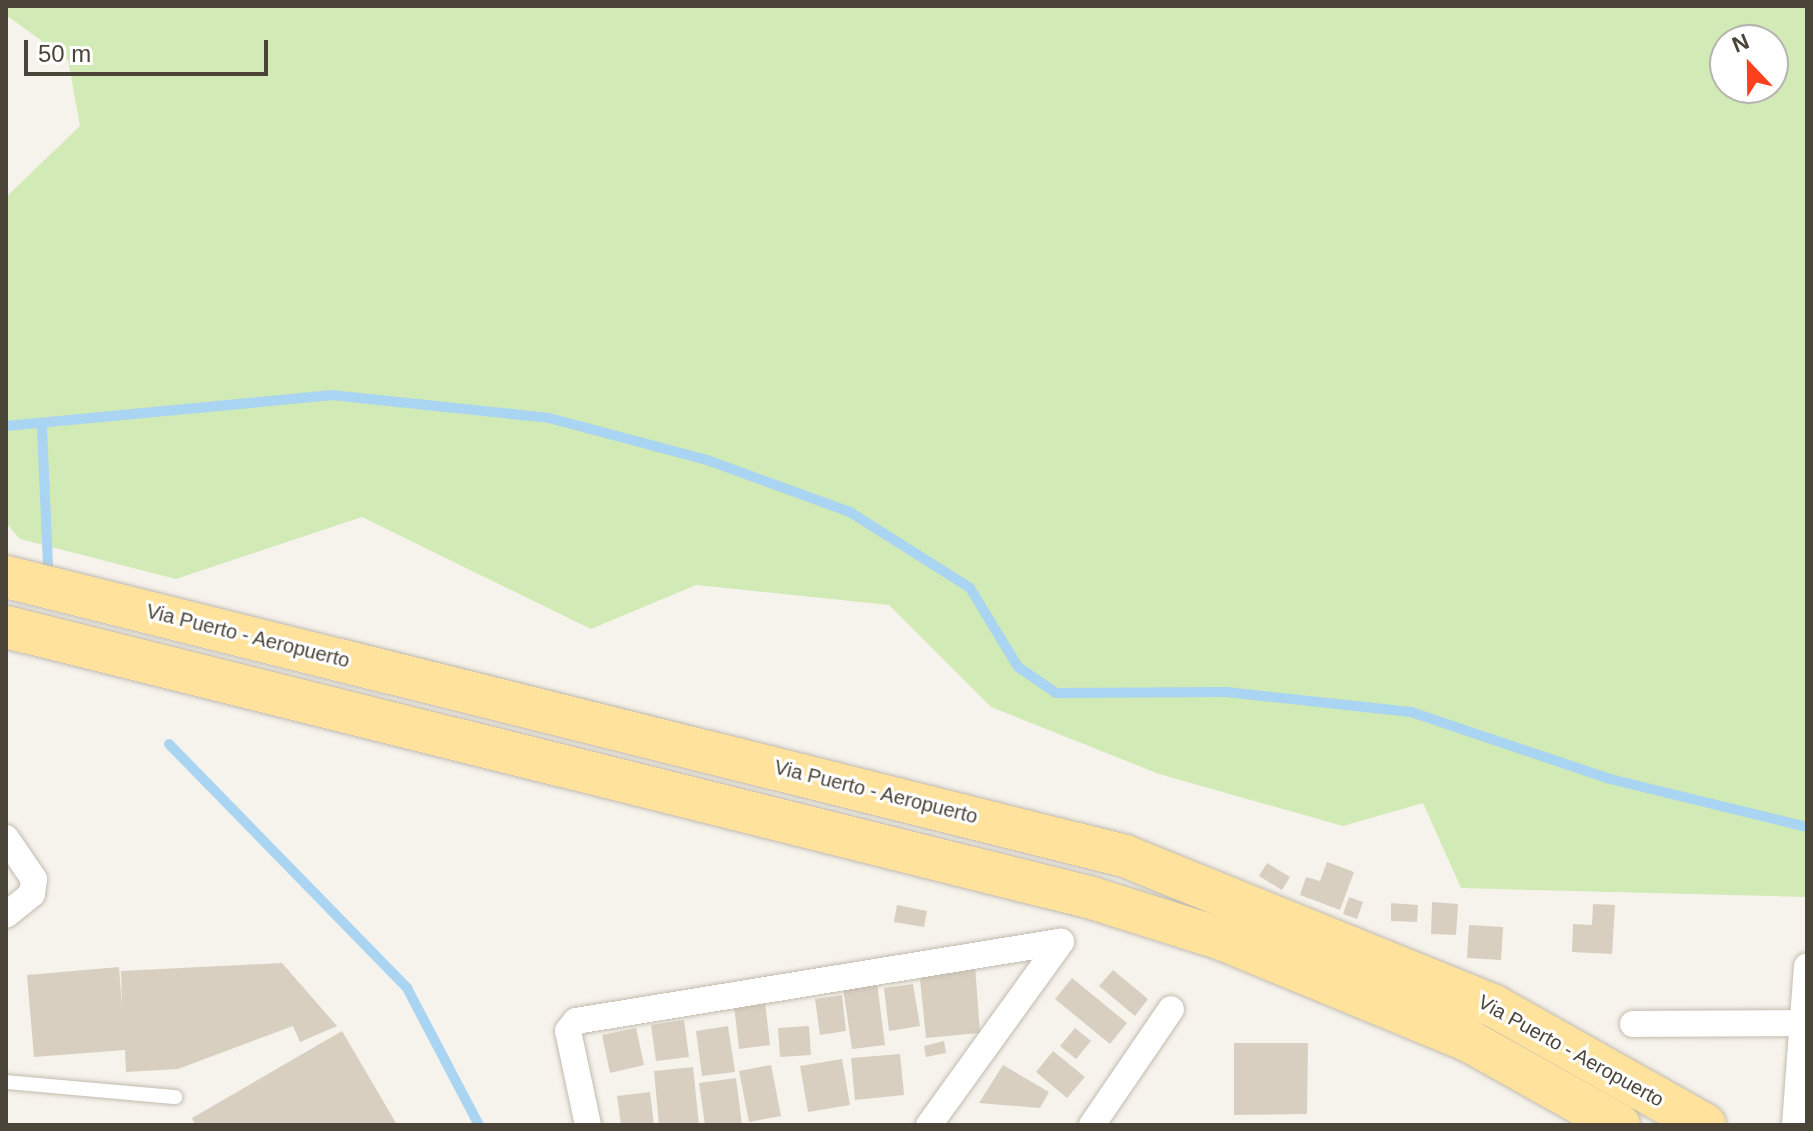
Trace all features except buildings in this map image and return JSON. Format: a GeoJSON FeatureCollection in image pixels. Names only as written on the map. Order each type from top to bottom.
{"type":"FeatureCollection","features":[{"type":"Feature","properties":{"kind":"main road","name":"Via Puerto - Aeropuerto"},"geometry":{"type":"LineString","coordinates":[[6,577],[1125,856],[1494,1006],[1705,1125]]}},
{"type":"Feature","properties":{"kind":"main road","name":"Via Puerto - Aeropuerto"},"geometry":{"type":"LineString","coordinates":[[6,627],[1092,898],[1222,939],[1455,1035],[1619,1125]]}},
{"type":"Feature","properties":{"kind":"street"},"geometry":{"type":"LineString","coordinates":[[6,838],[34,879],[32,894],[6,915]]}},
{"type":"Feature","properties":{"kind":"street"},"geometry":{"type":"LineString","coordinates":[[588,1125],[568,1031],[576,1021],[1061,942],[929,1125]]}},
{"type":"Feature","properties":{"kind":"street"},"geometry":{"type":"LineString","coordinates":[[1795,1125],[1807,966]]}},
{"type":"Feature","properties":{"kind":"street"},"geometry":{"type":"LineString","coordinates":[[1092,1125],[1171,1009]]}},
{"type":"Feature","properties":{"kind":"street"},"geometry":{"type":"LineString","coordinates":[[1633,1024],[1802,1023]]}},
{"type":"Feature","properties":{"kind":"lane"},"geometry":{"type":"LineString","coordinates":[[6,1082],[175,1097]]}},
{"type":"Feature","properties":{"kind":"green space"},"geometry":{"type":"Polygon","coordinates":[[[6,6],[1807,6],[1807,897],[1461,888],[1423,803],[1343,826],[1159,774],[991,707],[889,605],[696,585],[591,629],[362,517],[176,579],[20,539],[6,523],[6,197],[80,126],[68,60],[6,15],[6,6]]]}},
{"type":"Feature","properties":{"kind":"waterway"},"geometry":{"type":"LineString","coordinates":[[6,426],[331,395],[549,418],[707,460],[850,512],[970,588],[1018,667],[1056,693],[1226,692],[1411,712],[1610,779],[1807,827]]}},
{"type":"Feature","properties":{"kind":"waterway"},"geometry":{"type":"LineString","coordinates":[[42,428],[48,568]]}},
{"type":"Feature","properties":{"kind":"waterway"},"geometry":{"type":"LineString","coordinates":[[169,744],[407,988],[479,1125]]}}]}
